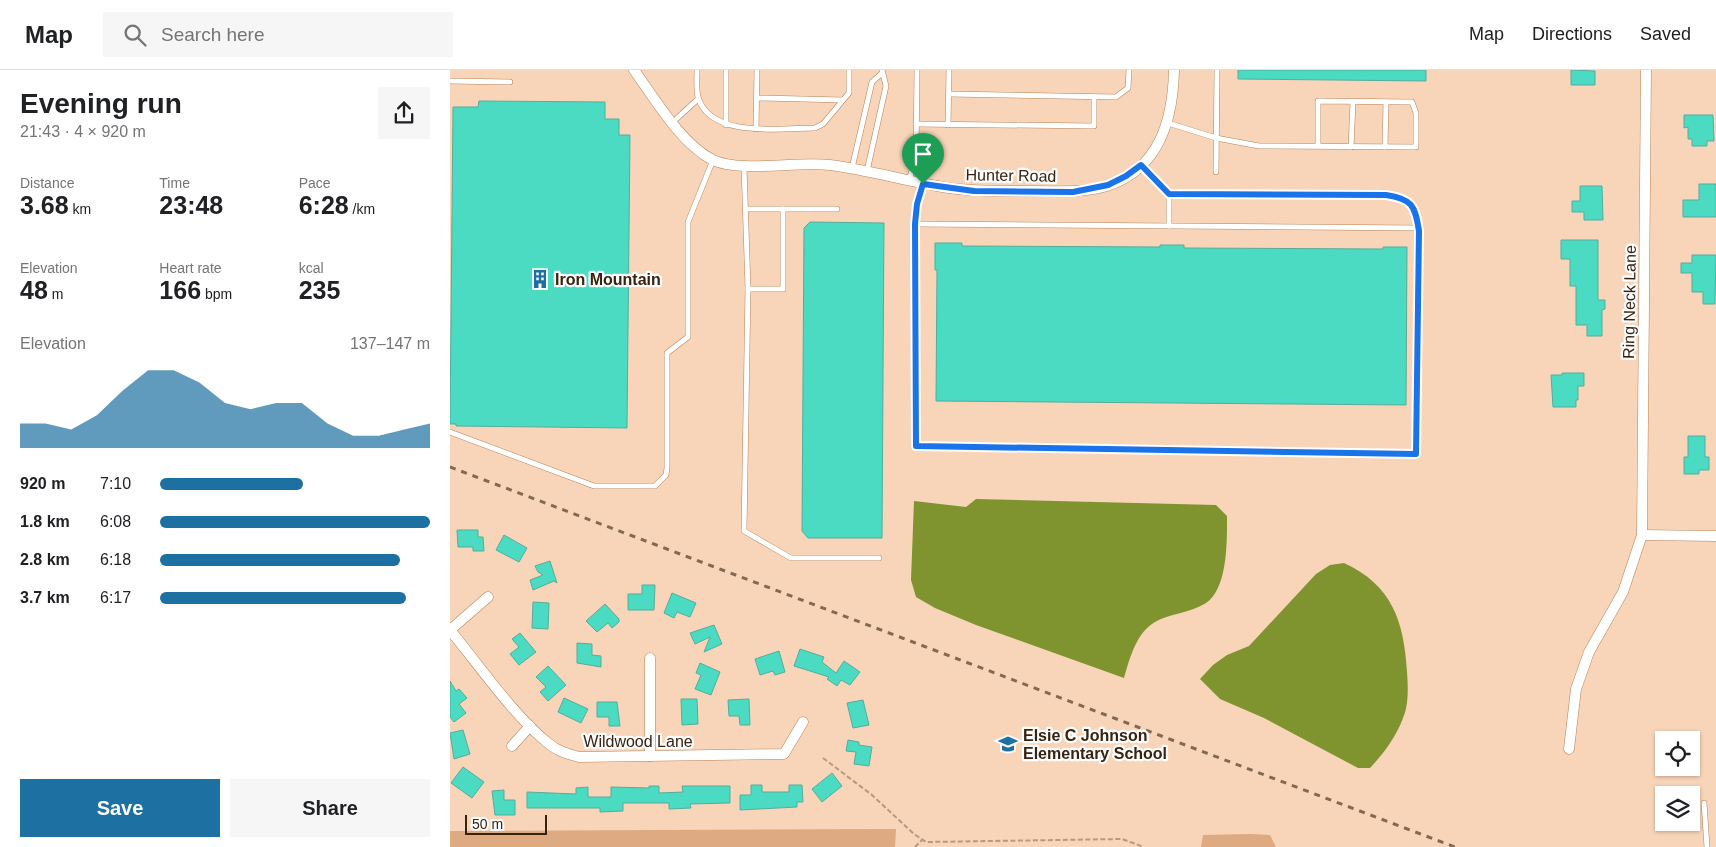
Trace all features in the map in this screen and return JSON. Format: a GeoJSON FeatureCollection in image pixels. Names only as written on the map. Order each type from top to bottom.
{"type":"FeatureCollection","features":[{"type":"Feature","properties":{"kind":"street","name":"Hunter Road"},"geometry":{"type":"LineString","coordinates":[[634,70],[695,148],[713,160],[744,166],[789,163],[852,168],[923,184],[974,191],[1073,192],[1108,185],[1126,176],[1141,165],[1160,142],[1168,123],[1172,104],[1174,70]]}},
{"type":"Feature","properties":{"kind":"street","name":"Ring Neck Lane"},"geometry":{"type":"LineString","coordinates":[[1569,749],[1576,689],[1589,652],[1623,592],[1642,535],[1646,70]]}},
{"type":"Feature","properties":{"kind":"street"},"geometry":{"type":"LineString","coordinates":[[1642,535],[1716,536]]}},
{"type":"Feature","properties":{"kind":"street"},"geometry":{"type":"LineString","coordinates":[[450,630],[488,597]]}},
{"type":"Feature","properties":{"kind":"street","name":"Wildwood Lane"},"geometry":{"type":"LineString","coordinates":[[450,630],[530,726],[548,743],[571,755],[784,754],[803,722]]}},
{"type":"Feature","properties":{"kind":"street"},"geometry":{"type":"LineString","coordinates":[[650,658],[650,756]]}},
{"type":"Feature","properties":{"kind":"street"},"geometry":{"type":"LineString","coordinates":[[512,746],[530,726]]}},
{"type":"Feature","properties":{"kind":"lane"},"geometry":{"type":"LineString","coordinates":[[697,70],[698,99],[703,107],[726,124],[742,129],[815,128],[822,124],[849,93],[849,70]]}},
{"type":"Feature","properties":{"kind":"lane"},"geometry":{"type":"LineString","coordinates":[[726,70],[726,124]]}},
{"type":"Feature","properties":{"kind":"lane"},"geometry":{"type":"LineString","coordinates":[[756,129],[757,70]]}},
{"type":"Feature","properties":{"kind":"lane"},"geometry":{"type":"LineString","coordinates":[[909,180],[916,158],[917,70]]}},
{"type":"Feature","properties":{"kind":"lane"},"geometry":{"type":"LineString","coordinates":[[948,124],[949,70]]}},
{"type":"Feature","properties":{"kind":"lane"},"geometry":{"type":"LineString","coordinates":[[949,94],[1116,97],[1123,94],[1128,88],[1130,70]]}},
{"type":"Feature","properties":{"kind":"lane"},"geometry":{"type":"LineString","coordinates":[[1216,172],[1217,70]]}},
{"type":"Feature","properties":{"kind":"lane"},"geometry":{"type":"LineString","coordinates":[[852,168],[872,82],[881,72],[886,86],[867,171]]}},
{"type":"Feature","properties":{"kind":"lane"},"geometry":{"type":"LineString","coordinates":[[450,81],[510,82]]}},
{"type":"Feature","properties":{"kind":"lane"},"geometry":{"type":"LineString","coordinates":[[916,124],[1094,126],[1094,97]]}},
{"type":"Feature","properties":{"kind":"lane"},"geometry":{"type":"LineString","coordinates":[[757,98],[843,100]]}},
{"type":"Feature","properties":{"kind":"lane"},"geometry":{"type":"LineString","coordinates":[[673,122],[698,99]]}},
{"type":"Feature","properties":{"kind":"lane"},"geometry":{"type":"LineString","coordinates":[[1168,123],[1216,138],[1258,146],[1416,147],[1416,113],[1412,102],[1318,101],[1318,146]]}},
{"type":"Feature","properties":{"kind":"lane"},"geometry":{"type":"LineString","coordinates":[[1351,147],[1353,102]]}},
{"type":"Feature","properties":{"kind":"lane"},"geometry":{"type":"LineString","coordinates":[[1385,147],[1386,102]]}},
{"type":"Feature","properties":{"kind":"lane"},"geometry":{"type":"LineString","coordinates":[[450,432],[594,486],[646,487],[661,482],[666,475],[667,468],[668,353],[688,337],[688,222],[713,160]]}},
{"type":"Feature","properties":{"kind":"lane"},"geometry":{"type":"LineString","coordinates":[[1141,165],[1169,194],[1169,226]]}},
{"type":"Feature","properties":{"kind":"lane"},"geometry":{"type":"LineString","coordinates":[[744,166],[747,209],[748,289],[744,531],[791,558],[879,558]]}},
{"type":"Feature","properties":{"kind":"lane"},"geometry":{"type":"LineString","coordinates":[[923,184],[917,204],[915,224],[916,446],[1416,454],[1418,228],[1416,210],[1403,198],[1386,195],[1169,194]]}},
{"type":"Feature","properties":{"kind":"lane"},"geometry":{"type":"LineString","coordinates":[[747,209],[837,209]]}},
{"type":"Feature","properties":{"kind":"lane"},"geometry":{"type":"LineString","coordinates":[[748,289],[783,289],[782,209]]}},
{"type":"Feature","properties":{"kind":"lane"},"geometry":{"type":"LineString","coordinates":[[915,224],[1418,228]]}},
{"type":"Feature","properties":{"kind":"lane"},"geometry":{"type":"LineString","coordinates":[[1704,803],[1707,847]]}},
{"type":"Feature","properties":{"kind":"path"},"geometry":{"type":"LineString","coordinates":[[824,758],[872,795],[922,840],[944,843],[1122,839],[1144,847]]}},
{"type":"Feature","properties":{"kind":"path"},"geometry":{"type":"LineString","coordinates":[[915,847],[922,840]]}},
{"type":"Feature","properties":{"kind":"shaded area"},"geometry":{"type":"Polygon","coordinates":[[[976,499],[1216,505],[1227,516],[1225,563],[1219,587],[1206,603],[1194,609],[1160,619],[1148,627],[1138,639],[1124,678],[976,625],[935,608],[916,597],[911,580],[914,501],[966,507],[976,499]]]}},
{"type":"Feature","properties":{"kind":"shaded area"},"geometry":{"type":"Polygon","coordinates":[[[1344,563],[1374,582],[1384,594],[1392,607],[1403,637],[1408,689],[1405,713],[1385,751],[1370,768],[1358,768],[1264,718],[1220,699],[1200,679],[1213,665],[1227,655],[1249,646],[1316,574],[1330,565],[1344,563]]]}},
{"type":"Feature","properties":{"kind":"shaded area"},"geometry":{"type":"Polygon","coordinates":[[[896,829],[895,847],[450,847],[450,831],[896,829]]]}},
{"type":"Feature","properties":{"kind":"shaded area"},"geometry":{"type":"Polygon","coordinates":[[[1203,835],[1270,835],[1276,847],[1201,847],[1203,835]]]}},
{"type":"Feature","properties":{"kind":"building"},"geometry":{"type":"Polygon","coordinates":[[[1238,70],[1426,70],[1426,81],[1238,79],[1238,70]]]}},
{"type":"Feature","properties":{"kind":"building"},"geometry":{"type":"Polygon","coordinates":[[[1571,70],[1595,71],[1595,85],[1571,85],[1571,70]]]}},
{"type":"Feature","properties":{"kind":"building","name":"Iron Mountain"},"geometry":{"type":"Polygon","coordinates":[[[479,101],[605,102],[605,119],[619,119],[619,135],[630,135],[627,428],[456,426],[456,424],[450,424],[453,107],[478,107],[479,101]]]}},
{"type":"Feature","properties":{"kind":"building"},"geometry":{"type":"Polygon","coordinates":[[[1684,115],[1713,115],[1714,141],[1707,141],[1707,146],[1692,146],[1692,139],[1688,139],[1688,127],[1684,128],[1684,115]]]}},
{"type":"Feature","properties":{"kind":"building"},"geometry":{"type":"Polygon","coordinates":[[[1699,184],[1716,184],[1716,217],[1683,217],[1683,200],[1699,200],[1699,184]]]}},
{"type":"Feature","properties":{"kind":"building"},"geometry":{"type":"Polygon","coordinates":[[[1580,186],[1602,186],[1603,220],[1584,220],[1584,212],[1572,212],[1572,201],[1580,201],[1580,186]]]}},
{"type":"Feature","properties":{"kind":"building"},"geometry":{"type":"Polygon","coordinates":[[[810,222],[884,223],[882,538],[808,538],[802,531],[804,228],[810,222]]]}},
{"type":"Feature","properties":{"kind":"building"},"geometry":{"type":"Polygon","coordinates":[[[1561,240],[1598,240],[1598,300],[1605,300],[1605,309],[1602,310],[1602,336],[1587,336],[1587,325],[1576,325],[1576,286],[1570,286],[1570,259],[1561,259],[1561,240]]]}},
{"type":"Feature","properties":{"kind":"building"},"geometry":{"type":"Polygon","coordinates":[[[935,243],[962,243],[962,246],[1160,247],[1160,245],[1184,245],[1184,248],[1383,249],[1383,247],[1407,247],[1406,405],[936,401],[937,270],[935,270],[935,243]]]}},
{"type":"Feature","properties":{"kind":"building"},"geometry":{"type":"Polygon","coordinates":[[[1692,255],[1716,255],[1715,304],[1703,304],[1703,292],[1692,292],[1692,273],[1681,273],[1681,263],[1692,263],[1692,255]]]}},
{"type":"Feature","properties":{"kind":"building"},"geometry":{"type":"Polygon","coordinates":[[[1562,373],[1584,373],[1584,386],[1578,386],[1576,407],[1553,407],[1551,375],[1562,375],[1562,373]]]}},
{"type":"Feature","properties":{"kind":"building"},"geometry":{"type":"Polygon","coordinates":[[[1688,436],[1705,436],[1705,457],[1709,457],[1709,470],[1699,470],[1699,474],[1684,474],[1684,457],[1688,457],[1688,436]]]}},
{"type":"Feature","properties":{"kind":"building"},"geometry":{"type":"Polygon","coordinates":[[[457,530],[478,530],[478,537],[483,537],[484,551],[473,551],[473,547],[458,547],[457,530]]]}},
{"type":"Feature","properties":{"kind":"building"},"geometry":{"type":"Polygon","coordinates":[[[504,535],[527,548],[519,562],[496,550],[504,535]]]}},
{"type":"Feature","properties":{"kind":"building"},"geometry":{"type":"Polygon","coordinates":[[[550,561],[557,583],[554,581],[533,590],[530,580],[543,575],[538,572],[535,566],[550,561]]]}},
{"type":"Feature","properties":{"kind":"building"},"geometry":{"type":"Polygon","coordinates":[[[642,585],[655,585],[654,610],[628,610],[628,594],[642,594],[642,585]]]}},
{"type":"Feature","properties":{"kind":"building"},"geometry":{"type":"Polygon","coordinates":[[[672,593],[696,603],[690,617],[677,612],[674,618],[664,613],[672,593]]]}},
{"type":"Feature","properties":{"kind":"building"},"geometry":{"type":"Polygon","coordinates":[[[533,602],[549,603],[548,629],[532,628],[533,602]]]}},
{"type":"Feature","properties":{"kind":"building"},"geometry":{"type":"Polygon","coordinates":[[[605,604],[619,619],[619,622],[612,628],[608,623],[597,632],[586,621],[605,604]]]}},
{"type":"Feature","properties":{"kind":"building"},"geometry":{"type":"Polygon","coordinates":[[[714,625],[722,644],[704,652],[710,637],[695,644],[690,633],[714,625]]]}},
{"type":"Feature","properties":{"kind":"building"},"geometry":{"type":"Polygon","coordinates":[[[520,633],[536,652],[519,665],[510,654],[519,647],[512,639],[520,633]]]}},
{"type":"Feature","properties":{"kind":"building"},"geometry":{"type":"Polygon","coordinates":[[[577,643],[592,644],[592,655],[601,656],[601,667],[577,663],[577,643]]]}},
{"type":"Feature","properties":{"kind":"building"},"geometry":{"type":"Polygon","coordinates":[[[800,649],[824,657],[822,662],[836,673],[844,661],[860,672],[850,685],[841,680],[837,686],[827,679],[829,677],[794,666],[800,649]]]}},
{"type":"Feature","properties":{"kind":"building"},"geometry":{"type":"Polygon","coordinates":[[[779,651],[785,672],[775,675],[773,671],[760,675],[755,659],[779,651]]]}},
{"type":"Feature","properties":{"kind":"building"},"geometry":{"type":"Polygon","coordinates":[[[700,663],[720,672],[711,695],[695,689],[701,675],[696,673],[700,663]]]}},
{"type":"Feature","properties":{"kind":"building"},"geometry":{"type":"Polygon","coordinates":[[[548,666],[566,685],[548,701],[540,692],[546,687],[536,677],[548,666]]]}},
{"type":"Feature","properties":{"kind":"building"},"geometry":{"type":"Polygon","coordinates":[[[450,681],[456,691],[459,689],[467,698],[459,704],[466,713],[454,722],[450,717],[450,681]]]}},
{"type":"Feature","properties":{"kind":"building"},"geometry":{"type":"Polygon","coordinates":[[[564,698],[588,709],[581,723],[558,712],[564,698]]]}},
{"type":"Feature","properties":{"kind":"building"},"geometry":{"type":"Polygon","coordinates":[[[681,699],[697,699],[698,724],[682,725],[681,699]]]}},
{"type":"Feature","properties":{"kind":"building"},"geometry":{"type":"Polygon","coordinates":[[[749,699],[750,725],[740,725],[739,716],[729,716],[728,700],[749,699]]]}},
{"type":"Feature","properties":{"kind":"building"},"geometry":{"type":"Polygon","coordinates":[[[863,700],[869,725],[853,728],[847,703],[863,700]]]}},
{"type":"Feature","properties":{"kind":"building"},"geometry":{"type":"Polygon","coordinates":[[[597,702],[617,702],[620,726],[609,726],[609,717],[597,717],[597,702]]]}},
{"type":"Feature","properties":{"kind":"building"},"geometry":{"type":"Polygon","coordinates":[[[463,730],[470,754],[454,759],[450,733],[463,730]]]}},
{"type":"Feature","properties":{"kind":"building"},"geometry":{"type":"Polygon","coordinates":[[[848,740],[859,742],[859,745],[872,747],[869,766],[854,764],[856,752],[846,751],[848,740]]]}},
{"type":"Feature","properties":{"kind":"building"},"geometry":{"type":"Polygon","coordinates":[[[463,767],[484,782],[472,798],[451,783],[463,767]]]}},
{"type":"Feature","properties":{"kind":"building"},"geometry":{"type":"Polygon","coordinates":[[[832,773],[842,786],[822,802],[812,789],[832,773]]]}},
{"type":"Feature","properties":{"kind":"building"},"geometry":{"type":"Polygon","coordinates":[[[751,785],[762,785],[762,792],[789,792],[789,785],[802,785],[803,802],[797,802],[797,807],[740,810],[740,795],[751,795],[751,785]]]}},
{"type":"Feature","properties":{"kind":"building"},"geometry":{"type":"Polygon","coordinates":[[[649,786],[659,786],[659,793],[683,792],[682,786],[730,786],[730,803],[690,804],[691,808],[669,809],[669,803],[623,803],[623,811],[600,812],[600,808],[527,808],[527,792],[576,794],[576,788],[588,787],[588,797],[611,797],[611,787],[649,788],[649,786]]]}},
{"type":"Feature","properties":{"kind":"building"},"geometry":{"type":"Polygon","coordinates":[[[504,790],[504,800],[515,800],[515,815],[495,815],[492,791],[504,790]]]}},
{"type":"Feature","properties":{"kind":"railway"},"geometry":{"type":"LineString","coordinates":[[450,467],[1455,847]]}},
{"type":"Feature","properties":{"kind":"place","name":"Iron Mountain"},"geometry":{"type":"Point","coordinates":[540,279]}},
{"type":"Feature","properties":{"kind":"place","name":"Elsie C Johnson Elementary School"},"geometry":{"type":"Point","coordinates":[1008,744]}},
{"type":"Feature","properties":{"kind":"route"},"geometry":{"type":"LineString","coordinates":[[1141,165],[1169,194],[1386,195],[1403,198],[1416,210],[1419,231],[1416,454],[916,446],[915,224],[917,204],[923,184],[974,191],[1073,192],[1091,190],[1108,185],[1126,176],[1141,165]]}}]}
